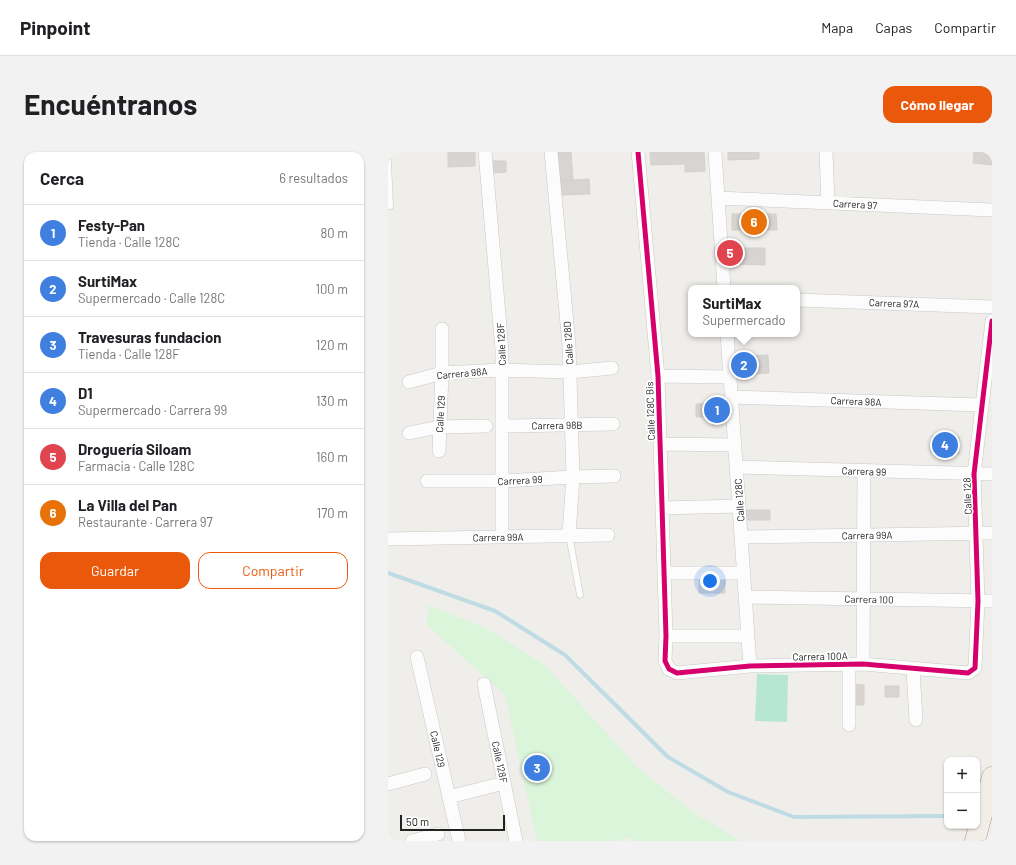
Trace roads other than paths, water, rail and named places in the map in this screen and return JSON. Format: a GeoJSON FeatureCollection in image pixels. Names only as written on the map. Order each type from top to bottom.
{"type":"FeatureCollection","features":[{"type":"Feature","properties":{"kind":"main road"},"geometry":{"type":"LineString","coordinates":[[975,841],[992,777]]}},
{"type":"Feature","properties":{"kind":"street","name":"Calle 128F"},"geometry":{"type":"LineString","coordinates":[[485,152],[502,350],[502,537]]}},
{"type":"Feature","properties":{"kind":"street","name":"Calle 128D"},"geometry":{"type":"LineString","coordinates":[[551,152],[569,345],[574,477],[569,535]]}},
{"type":"Feature","properties":{"kind":"street","name":"Calle 128C Bis"},"geometry":{"type":"LineString","coordinates":[[638,152],[658,376],[666,636],[665,661],[669,669]]}},
{"type":"Feature","properties":{"kind":"street"},"geometry":{"type":"LineString","coordinates":[[715,152],[724,285]]}},
{"type":"Feature","properties":{"kind":"street"},"geometry":{"type":"LineString","coordinates":[[826,152],[828,203]]}},
{"type":"Feature","properties":{"kind":"street","name":"Carrera 97"},"geometry":{"type":"LineString","coordinates":[[718,198],[992,210]]}},
{"type":"Feature","properties":{"kind":"street","name":"Carrera 97A"},"geometry":{"type":"LineString","coordinates":[[800,300],[992,307]]}},
{"type":"Feature","properties":{"kind":"street","name":"Calle 128"},"geometry":{"type":"LineString","coordinates":[[972,671],[975,668],[978,601],[974,474],[981,405],[990,364],[992,321]]}},
{"type":"Feature","properties":{"kind":"street","name":"Calle 129"},"geometry":{"type":"LineString","coordinates":[[439,451],[442,329]]}},
{"type":"Feature","properties":{"kind":"street","name":"Calle 128C"},"geometry":{"type":"LineString","coordinates":[[727,337],[750,666]]}},
{"type":"Feature","properties":{"kind":"street","name":"Carrera 98A"},"geometry":{"type":"LineString","coordinates":[[410,382],[442,373],[502,370],[570,372],[612,368]]}},
{"type":"Feature","properties":{"kind":"street"},"geometry":{"type":"LineString","coordinates":[[658,376],[730,377]]}},
{"type":"Feature","properties":{"kind":"street","name":"Carrera 98A"},"geometry":{"type":"LineString","coordinates":[[732,397],[981,405]]}},
{"type":"Feature","properties":{"kind":"street","name":"Carrera 98B"},"geometry":{"type":"LineString","coordinates":[[502,426],[613,424]]}},
{"type":"Feature","properties":{"kind":"street"},"geometry":{"type":"LineString","coordinates":[[409,433],[439,427],[486,426]]}},
{"type":"Feature","properties":{"kind":"street"},"geometry":{"type":"LineString","coordinates":[[660,444],[735,445]]}},
{"type":"Feature","properties":{"kind":"street","name":"Carrera 99"},"geometry":{"type":"LineString","coordinates":[[736,467],[992,474]]}},
{"type":"Feature","properties":{"kind":"street"},"geometry":{"type":"LineString","coordinates":[[863,664],[864,471]]}},
{"type":"Feature","properties":{"kind":"street","name":"Carrera 99"},"geometry":{"type":"LineString","coordinates":[[427,481],[502,481],[614,476]]}},
{"type":"Feature","properties":{"kind":"street"},"geometry":{"type":"LineString","coordinates":[[662,508],[739,506]]}},
{"type":"Feature","properties":{"kind":"street","name":"Carrera 99A"},"geometry":{"type":"LineString","coordinates":[[741,537],[992,533]]}},
{"type":"Feature","properties":{"kind":"street","name":"Carrera 99A"},"geometry":{"type":"LineString","coordinates":[[388,540],[608,535]]}},
{"type":"Feature","properties":{"kind":"street"},"geometry":{"type":"LineString","coordinates":[[664,573],[744,573]]}},
{"type":"Feature","properties":{"kind":"street","name":"Carrera 100"},"geometry":{"type":"LineString","coordinates":[[745,597],[992,601]]}},
{"type":"Feature","properties":{"kind":"street"},"geometry":{"type":"LineString","coordinates":[[666,636],[748,636]]}},
{"type":"Feature","properties":{"kind":"street","name":"Calle 129"},"geometry":{"type":"LineString","coordinates":[[417,657],[459,841]]}},
{"type":"Feature","properties":{"kind":"street"},"geometry":{"type":"LineString","coordinates":[[849,664],[849,725]]}},
{"type":"Feature","properties":{"kind":"street","name":"Carrera 100A"},"geometry":{"type":"LineString","coordinates":[[669,669],[677,673],[750,666],[863,664],[968,673],[972,671]]}},
{"type":"Feature","properties":{"kind":"street"},"geometry":{"type":"LineString","coordinates":[[913,669],[916,720]]}},
{"type":"Feature","properties":{"kind":"street","name":"Calle 128F"},"geometry":{"type":"LineString","coordinates":[[484,684],[516,841]]}},
{"type":"Feature","properties":{"kind":"street"},"geometry":{"type":"LineString","coordinates":[[388,784],[424,774]]}},
{"type":"Feature","properties":{"kind":"street"},"geometry":{"type":"LineString","coordinates":[[449,797],[504,783]]}},
{"type":"Feature","properties":{"kind":"street"},"geometry":{"type":"LineString","coordinates":[[412,841],[438,834]]}},
{"type":"Feature","properties":{"kind":"lane"},"geometry":{"type":"LineString","coordinates":[[388,162],[390,206],[388,206]]}},
{"type":"Feature","properties":{"kind":"lane"},"geometry":{"type":"LineString","coordinates":[[569,535],[580,595]]}},
{"type":"Feature","properties":{"kind":"waterway"},"geometry":{"type":"LineString","coordinates":[[388,573],[495,611],[565,655],[668,757],[728,792],[794,817],[944,816]]}},
{"type":"Feature","properties":{"kind":"place","name":"La Villa del Pan"},"geometry":{"type":"Point","coordinates":[754,222]}},
{"type":"Feature","properties":{"kind":"place","name":"Droguería Siloam"},"geometry":{"type":"Point","coordinates":[730,253]}},
{"type":"Feature","properties":{"kind":"place","name":"SurtiMax"},"geometry":{"type":"Point","coordinates":[744,365]}},
{"type":"Feature","properties":{"kind":"place","name":"Festy-Pan"},"geometry":{"type":"Point","coordinates":[717,410]}},
{"type":"Feature","properties":{"kind":"place","name":"D1"},"geometry":{"type":"Point","coordinates":[945,445]}},
{"type":"Feature","properties":{"kind":"place","name":"Travesuras fundacion"},"geometry":{"type":"Point","coordinates":[537,768]}}]}
